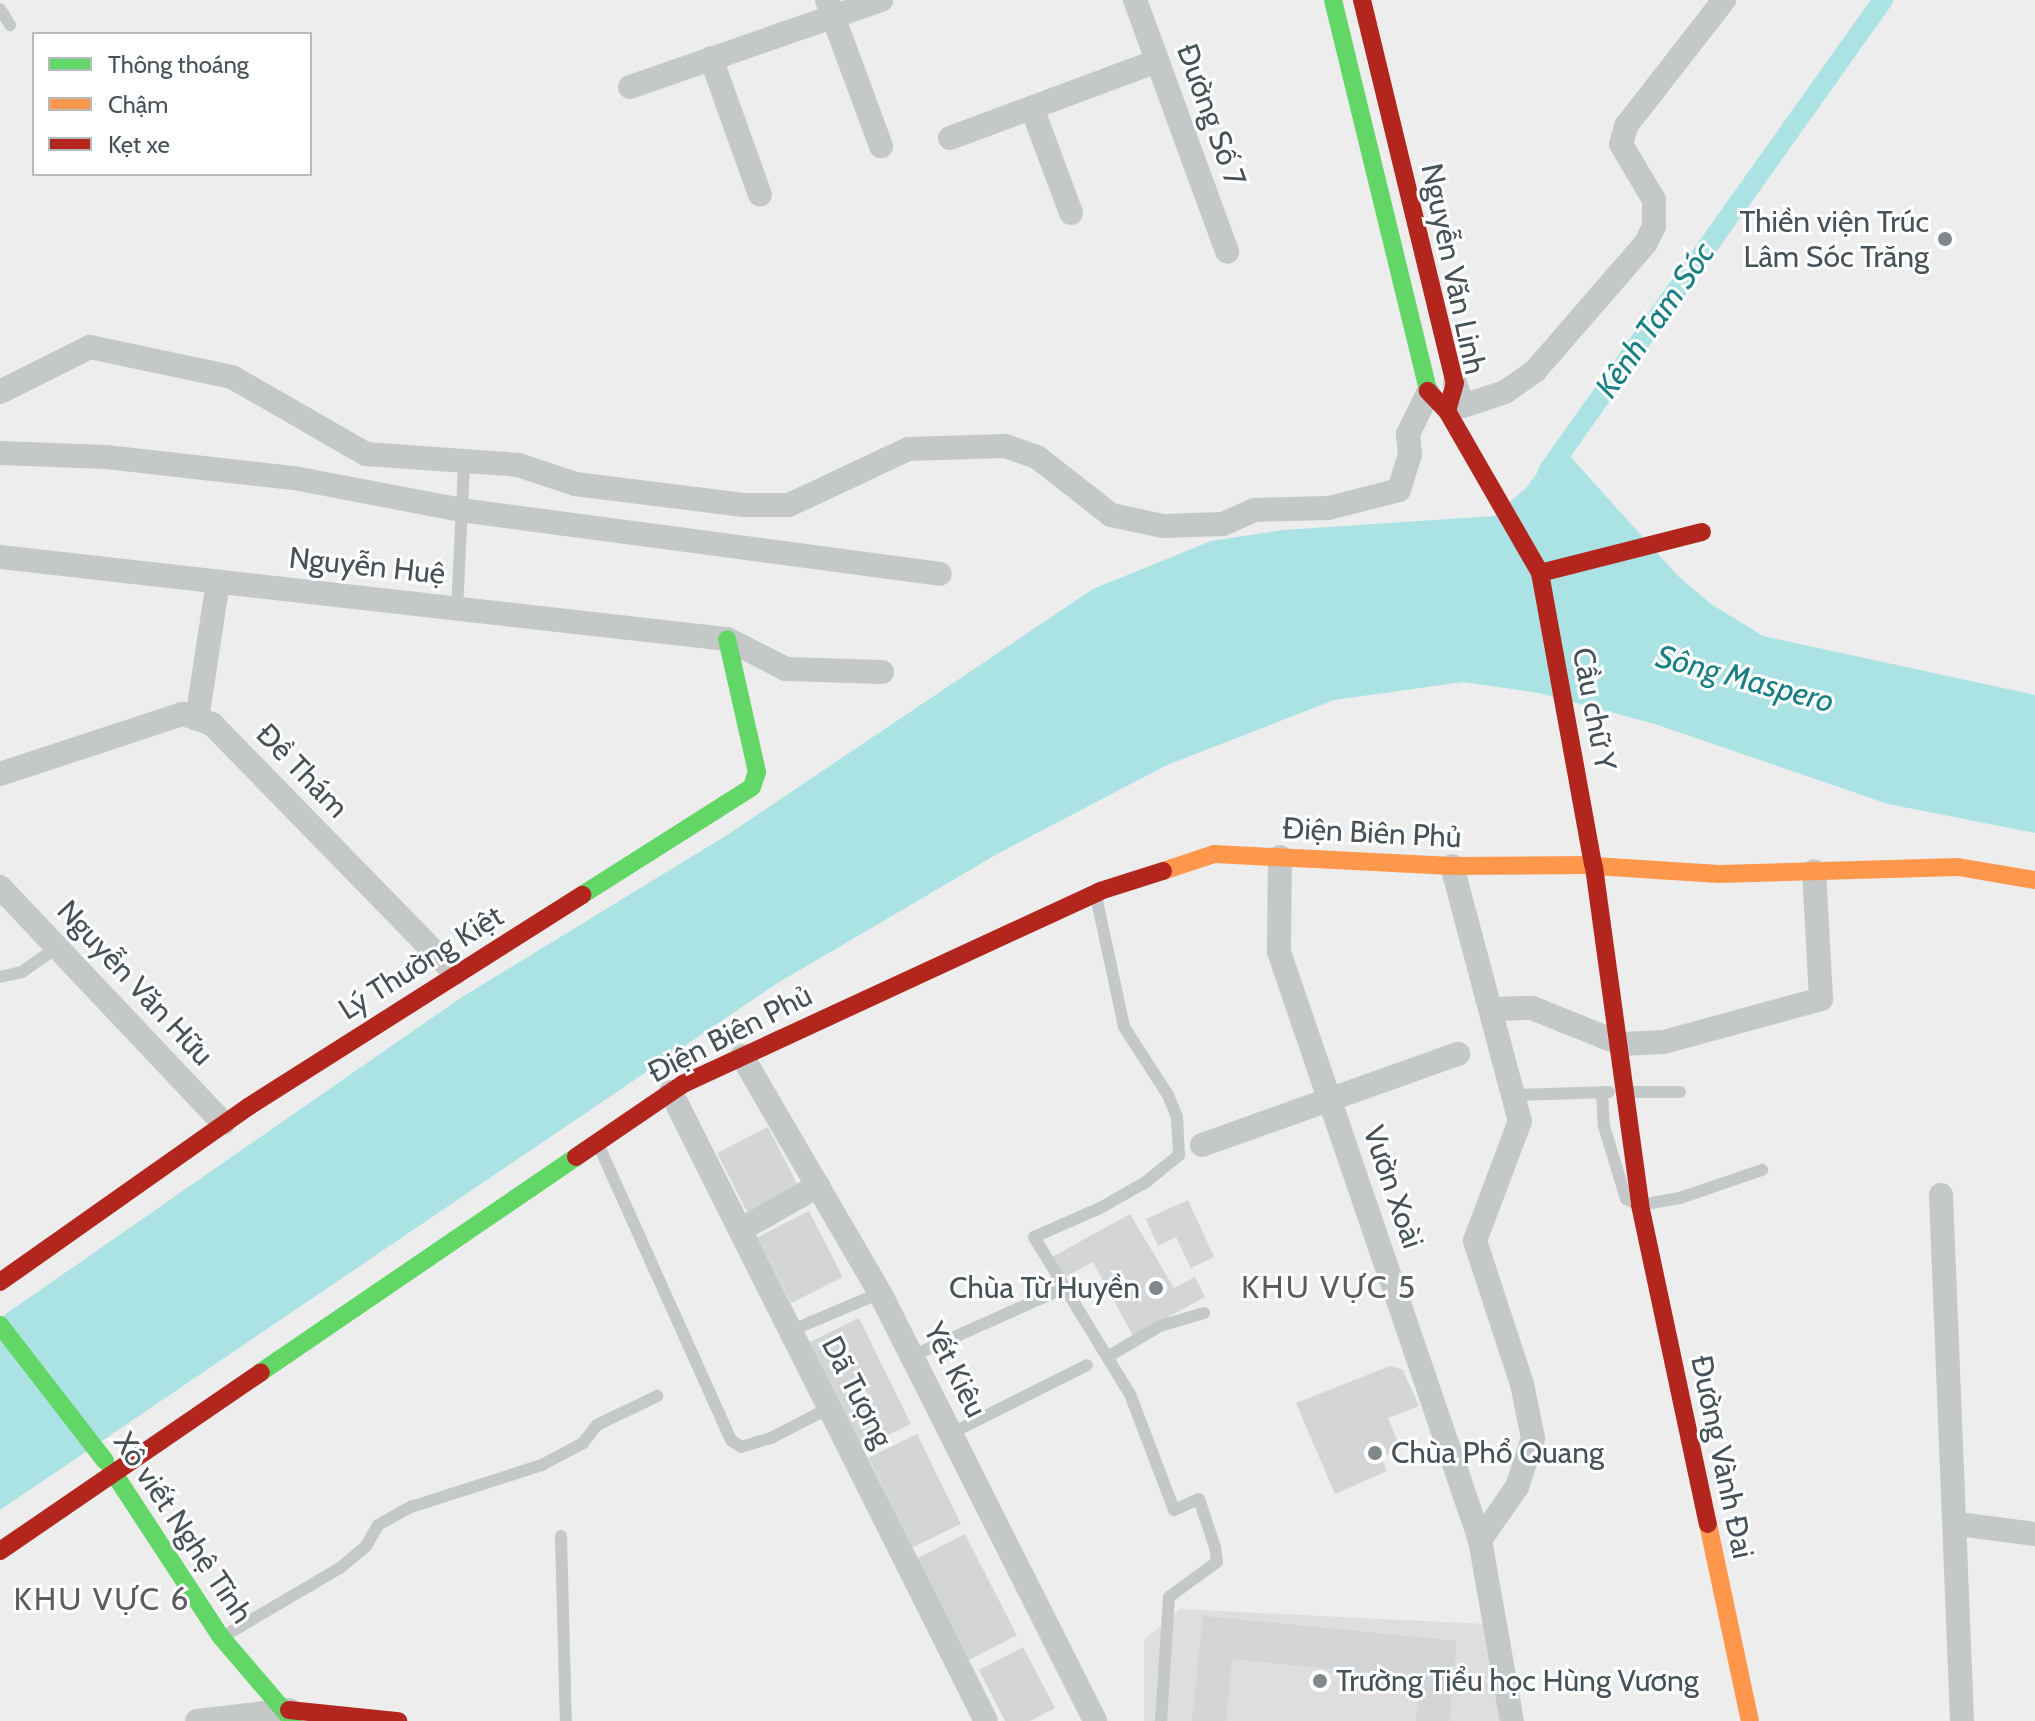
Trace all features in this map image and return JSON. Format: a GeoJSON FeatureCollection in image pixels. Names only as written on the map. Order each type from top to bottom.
{"type":"FeatureCollection","features":[{"type":"Feature","properties":{"kind":"street"},"geometry":{"type":"LineString","coordinates":[[630,87],[711,58],[830,8],[881,0]]}},
{"type":"Feature","properties":{"kind":"street","name":"Đường Số 7"},"geometry":{"type":"LineString","coordinates":[[1135,0],[1227,252]]}},
{"type":"Feature","properties":{"kind":"street","name":"Nguyễn Văn Linh"},"geometry":{"type":"LineString","coordinates":[[1333,0],[1428,393],[1447,411],[1455,383],[1364,8]]}},
{"type":"Feature","properties":{"kind":"street"},"geometry":{"type":"LineString","coordinates":[[1455,383],[1463,406],[1505,392],[1535,371],[1646,243],[1654,226],[1654,200],[1621,144],[1626,126],[1724,0]]}},
{"type":"Feature","properties":{"kind":"street"},"geometry":{"type":"LineString","coordinates":[[830,8],[881,146]]}},
{"type":"Feature","properties":{"kind":"street"},"geometry":{"type":"LineString","coordinates":[[1338,23],[1364,8]]}},
{"type":"Feature","properties":{"kind":"street"},"geometry":{"type":"LineString","coordinates":[[711,58],[760,195]]}},
{"type":"Feature","properties":{"kind":"street"},"geometry":{"type":"LineString","coordinates":[[950,138],[1157,61]]}},
{"type":"Feature","properties":{"kind":"street"},"geometry":{"type":"LineString","coordinates":[[1032,108],[1071,213]]}},
{"type":"Feature","properties":{"kind":"street"},"geometry":{"type":"LineString","coordinates":[[0,392],[90,347],[232,377],[366,454],[464,464],[518,465],[575,484],[744,505],[789,505],[908,449],[1005,446],[1037,457],[1111,515],[1163,526],[1223,524],[1255,510],[1329,508],[1399,490],[1410,454],[1408,434],[1428,393]]}},
{"type":"Feature","properties":{"kind":"street","name":"Cầu chữ Y"},"geometry":{"type":"LineString","coordinates":[[1447,411],[1540,573],[1622,1044],[1640,1205]]}},
{"type":"Feature","properties":{"kind":"street"},"geometry":{"type":"LineString","coordinates":[[0,453],[106,457],[294,478],[461,510],[940,574]]}},
{"type":"Feature","properties":{"kind":"street"},"geometry":{"type":"LineString","coordinates":[[1540,573],[1702,532]]}},
{"type":"Feature","properties":{"kind":"street","name":"Nguyễn Huệ"},"geometry":{"type":"LineString","coordinates":[[0,557],[727,639]]}},
{"type":"Feature","properties":{"kind":"street"},"geometry":{"type":"LineString","coordinates":[[0,774],[183,714],[197,719],[218,582]]}},
{"type":"Feature","properties":{"kind":"street"},"geometry":{"type":"LineString","coordinates":[[727,639],[786,669],[882,672]]}},
{"type":"Feature","properties":{"kind":"street","name":"Lý Thường Kiệt"},"geometry":{"type":"LineString","coordinates":[[0,1282],[223,1123],[752,787],[757,772],[727,639]]}},
{"type":"Feature","properties":{"kind":"street","name":"Đề Thám"},"geometry":{"type":"LineString","coordinates":[[197,719],[212,724],[455,973]]}},
{"type":"Feature","properties":{"kind":"street","name":"Điện Biên Phủ"},"geometry":{"type":"LineString","coordinates":[[0,1551],[109,1467],[671,1092],[742,1056],[1096,893],[1214,854],[1452,866],[1593,864],[1719,874],[1958,867],[2035,880]]}},
{"type":"Feature","properties":{"kind":"street","name":"Vườn Xoài"},"geometry":{"type":"LineString","coordinates":[[1280,857],[1279,952],[1480,1540],[1512,1721]]}},
{"type":"Feature","properties":{"kind":"street"},"geometry":{"type":"LineString","coordinates":[[1452,866],[1494,1009],[1520,1121],[1475,1241],[1522,1384],[1533,1438],[1517,1487],[1480,1540]]}},
{"type":"Feature","properties":{"kind":"street"},"geometry":{"type":"LineString","coordinates":[[1494,1009],[1532,1008],[1622,1044],[1664,1042],[1821,999],[1814,871]]}},
{"type":"Feature","properties":{"kind":"street","name":"Nguyễn Văn Hữu"},"geometry":{"type":"LineString","coordinates":[[0,887],[223,1123]]}},
{"type":"Feature","properties":{"kind":"street"},"geometry":{"type":"LineString","coordinates":[[1202,1145],[1458,1054]]}},
{"type":"Feature","properties":{"kind":"street","name":"Yết Kiêu"},"geometry":{"type":"LineString","coordinates":[[742,1056],[880,1293],[1095,1721]]}},
{"type":"Feature","properties":{"kind":"street","name":"Dã Tượng"},"geometry":{"type":"LineString","coordinates":[[671,1092],[986,1721]]}},
{"type":"Feature","properties":{"kind":"street"},"geometry":{"type":"LineString","coordinates":[[740,1230],[818,1186]]}},
{"type":"Feature","properties":{"kind":"street"},"geometry":{"type":"LineString","coordinates":[[1941,1195],[1958,1524],[1962,1721]]}},
{"type":"Feature","properties":{"kind":"street","name":"Đường Vành Đai"},"geometry":{"type":"LineString","coordinates":[[1640,1205],[1750,1721]]}},
{"type":"Feature","properties":{"kind":"street","name":"Xô viết Nghệ Tĩnh"},"geometry":{"type":"LineString","coordinates":[[0,1325],[109,1467],[221,1637],[291,1716]]}},
{"type":"Feature","properties":{"kind":"street"},"geometry":{"type":"LineString","coordinates":[[1958,1524],[2035,1534]]}},
{"type":"Feature","properties":{"kind":"street"},"geometry":{"type":"LineString","coordinates":[[197,1721],[291,1716],[398,1721]]}},
{"type":"Feature","properties":{"kind":"lane"},"geometry":{"type":"LineString","coordinates":[[0,9],[10,25]]}},
{"type":"Feature","properties":{"kind":"lane"},"geometry":{"type":"LineString","coordinates":[[457,609],[464,464]]}},
{"type":"Feature","properties":{"kind":"lane"},"geometry":{"type":"LineString","coordinates":[[1096,893],[1124,1027],[1168,1095],[1177,1117],[1179,1155],[1146,1182],[1100,1208],[1034,1237],[1062,1289],[1071,1294],[1130,1394],[1174,1510],[1199,1499],[1217,1562],[1169,1597],[1161,1721]]}},
{"type":"Feature","properties":{"kind":"lane"},"geometry":{"type":"LineString","coordinates":[[0,977],[22,972],[57,947]]}},
{"type":"Feature","properties":{"kind":"lane","name":"Đường Vành Đai"},"geometry":{"type":"LineString","coordinates":[[1602,1092],[1604,1126],[1617,1176],[1626,1199],[1640,1205]]}},
{"type":"Feature","properties":{"kind":"lane"},"geometry":{"type":"LineString","coordinates":[[1513,1095],[1680,1092]]}},
{"type":"Feature","properties":{"kind":"lane"},"geometry":{"type":"LineString","coordinates":[[597,1142],[731,1440],[741,1447],[771,1438],[829,1408]]}},
{"type":"Feature","properties":{"kind":"lane"},"geometry":{"type":"LineString","coordinates":[[1640,1205],[1721,1187],[1762,1170]]}},
{"type":"Feature","properties":{"kind":"lane"},"geometry":{"type":"LineString","coordinates":[[912,1356],[1062,1289]]}},
{"type":"Feature","properties":{"kind":"lane"},"geometry":{"type":"LineString","coordinates":[[790,1331],[880,1293]]}},
{"type":"Feature","properties":{"kind":"lane"},"geometry":{"type":"LineString","coordinates":[[1109,1356],[1160,1326],[1204,1313]]}},
{"type":"Feature","properties":{"kind":"lane"},"geometry":{"type":"LineString","coordinates":[[952,1433],[1087,1365]]}},
{"type":"Feature","properties":{"kind":"lane"},"geometry":{"type":"LineString","coordinates":[[221,1637],[340,1568],[389,1519],[542,1465],[583,1443],[597,1425],[657,1396]]}},
{"type":"Feature","properties":{"kind":"lane"},"geometry":{"type":"LineString","coordinates":[[561,1536],[566,1721]]}},
{"type":"Feature","properties":{"kind":"shaded area","name":"Trường Tiểu học Hùng Vương"},"geometry":{"type":"Polygon","coordinates":[[[1180,1609],[1486,1624],[1503,1721],[1144,1721],[1144,1640],[1180,1609]]]}},
{"type":"Feature","properties":{"kind":"water","name":"Sông Maspero"},"geometry":{"type":"Polygon","coordinates":[[[1558,443],[1678,576],[1711,604],[1763,636],[2035,695],[2035,833],[1888,804],[1655,724],[1539,693],[1463,682],[1334,700],[1167,765],[999,853],[776,984],[0,1510],[0,1318],[459,999],[727,835],[1093,589],[1211,541],[1283,530],[1494,516],[1527,487],[1558,443]]]}},
{"type":"Feature","properties":{"kind":"building"},"geometry":{"type":"Polygon","coordinates":[[[768,1127],[798,1186],[747,1212],[717,1153],[768,1127]]]}},
{"type":"Feature","properties":{"kind":"building"},"geometry":{"type":"Polygon","coordinates":[[[1188,1200],[1214,1257],[1191,1268],[1176,1237],[1158,1246],[1146,1219],[1188,1200]]]}},
{"type":"Feature","properties":{"kind":"building"},"geometry":{"type":"Polygon","coordinates":[[[809,1211],[843,1277],[791,1303],[757,1237],[809,1211]]]}},
{"type":"Feature","properties":{"kind":"building"},"geometry":{"type":"Polygon","coordinates":[[[1130,1214],[1174,1288],[1195,1277],[1205,1297],[1133,1336],[1093,1262],[1063,1278],[1052,1257],[1130,1214]]]}},
{"type":"Feature","properties":{"kind":"building"},"geometry":{"type":"Polygon","coordinates":[[[859,1318],[911,1424],[861,1448],[810,1342],[859,1318]]]}},
{"type":"Feature","properties":{"kind":"building"},"geometry":{"type":"Polygon","coordinates":[[[1390,1366],[1403,1370],[1419,1406],[1388,1418],[1401,1449],[1381,1457],[1387,1471],[1335,1494],[1296,1403],[1390,1366]]]}},
{"type":"Feature","properties":{"kind":"building"},"geometry":{"type":"Polygon","coordinates":[[[917,1434],[961,1524],[912,1548],[868,1458],[917,1434]]]}},
{"type":"Feature","properties":{"kind":"building"},"geometry":{"type":"Polygon","coordinates":[[[965,1534],[1017,1636],[969,1660],[917,1559],[965,1534]]]}},
{"type":"Feature","properties":{"kind":"building"},"geometry":{"type":"Polygon","coordinates":[[[1203,1616],[1457,1641],[1449,1721],[1416,1721],[1421,1678],[1232,1659],[1226,1721],[1192,1721],[1203,1616]]]}},
{"type":"Feature","properties":{"kind":"building"},"geometry":{"type":"Polygon","coordinates":[[[1023,1647],[1055,1708],[1030,1721],[1005,1721],[979,1670],[1023,1647]]]}},
{"type":"Feature","properties":{"kind":"waterway","name":"Kênh Tam Sóc"},"geometry":{"type":"LineString","coordinates":[[1548,471],[1883,0]]}},
{"type":"Feature","properties":{"kind":"traffic: fast"},"geometry":{"type":"LineString","coordinates":[[1333,0],[1428,391]]}},
{"type":"Feature","properties":{"kind":"traffic: fast"},"geometry":{"type":"LineString","coordinates":[[582,895],[752,787],[757,772],[727,639]]}},
{"type":"Feature","properties":{"kind":"traffic: fast"},"geometry":{"type":"LineString","coordinates":[[261,1372],[576,1157]]}},
{"type":"Feature","properties":{"kind":"traffic: fast"},"geometry":{"type":"LineString","coordinates":[[0,1325],[105,1461]]}},
{"type":"Feature","properties":{"kind":"traffic: fast"},"geometry":{"type":"LineString","coordinates":[[113,1472],[221,1637],[293,1721]]}},
{"type":"Feature","properties":{"kind":"traffic: slow"},"geometry":{"type":"LineString","coordinates":[[1163,871],[1214,854],[1452,866],[1591,865]]}},
{"type":"Feature","properties":{"kind":"traffic: slow"},"geometry":{"type":"LineString","coordinates":[[1595,866],[1719,874],[1958,867],[2035,880]]}},
{"type":"Feature","properties":{"kind":"traffic: slow"},"geometry":{"type":"LineString","coordinates":[[1708,1524],[1750,1721]]}},
{"type":"Feature","properties":{"kind":"traffic: jam"},"geometry":{"type":"LineString","coordinates":[[1362,0],[1455,383],[1447,411],[1428,391]]}},
{"type":"Feature","properties":{"kind":"traffic: jam"},"geometry":{"type":"LineString","coordinates":[[1447,411],[1540,573],[1593,864]]}},
{"type":"Feature","properties":{"kind":"traffic: jam"},"geometry":{"type":"LineString","coordinates":[[1540,573],[1702,532]]}},
{"type":"Feature","properties":{"kind":"traffic: jam"},"geometry":{"type":"LineString","coordinates":[[1594,867],[1640,1205],[1708,1524]]}},
{"type":"Feature","properties":{"kind":"traffic: jam"},"geometry":{"type":"LineString","coordinates":[[576,1157],[683,1084],[1100,891],[1163,871]]}},
{"type":"Feature","properties":{"kind":"traffic: jam"},"geometry":{"type":"LineString","coordinates":[[0,1282],[248,1107],[582,895]]}},
{"type":"Feature","properties":{"kind":"traffic: jam"},"geometry":{"type":"LineString","coordinates":[[0,1551],[261,1372]]}},
{"type":"Feature","properties":{"kind":"traffic: jam"},"geometry":{"type":"LineString","coordinates":[[289,1710],[398,1721]]}},
{"type":"Feature","properties":{"kind":"place","name":"Thiền viện Trúc Lâm Sóc Trăng"},"geometry":{"type":"Point","coordinates":[1945,239]}},
{"type":"Feature","properties":{"kind":"place","name":"Chùa Từ Huyền"},"geometry":{"type":"Point","coordinates":[1156,1288]}},
{"type":"Feature","properties":{"kind":"place","name":"Chùa Phổ Quang"},"geometry":{"type":"Point","coordinates":[1375,1453]}},
{"type":"Feature","properties":{"kind":"place","name":"Trường Tiểu học Hùng Vương"},"geometry":{"type":"Point","coordinates":[1320,1681]}},
{"type":"Feature","properties":{"kind":"district","name":"KHU VỰC 5"},"geometry":{"type":"Point","coordinates":[1329,1287]}},
{"type":"Feature","properties":{"kind":"district","name":"KHU VỰC 6"},"geometry":{"type":"Point","coordinates":[102,1599]}}]}
